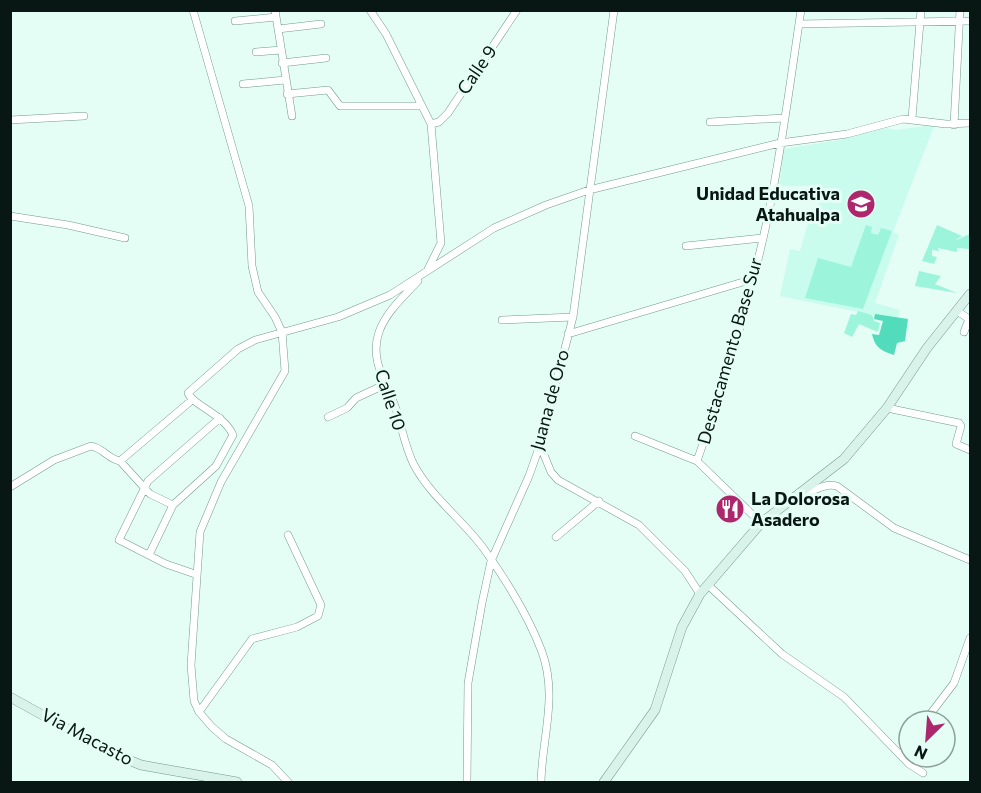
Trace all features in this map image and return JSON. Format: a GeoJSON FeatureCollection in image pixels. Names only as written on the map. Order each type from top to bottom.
{"type":"FeatureCollection","features":[{"type":"Feature","properties":{"kind":"street"},"geometry":{"type":"LineString","coordinates":[[194,10],[249,206],[252,266],[258,292],[282,332],[284,376],[267,397],[210,505],[200,532],[195,574],[191,665],[194,700],[198,712],[226,739],[272,765],[288,783]]}},
{"type":"Feature","properties":{"kind":"street","name":"Calle 10"},"geometry":{"type":"LineString","coordinates":[[369,10],[386,34],[431,124],[441,243],[427,272],[390,313],[379,332],[376,353],[384,385],[396,409],[402,437],[415,466],[446,507],[484,550],[531,627],[543,653],[548,674],[549,727],[541,783]]}},
{"type":"Feature","properties":{"kind":"street","name":"Calle 9"},"geometry":{"type":"LineString","coordinates":[[431,124],[440,122],[448,113],[517,10]]}},
{"type":"Feature","properties":{"kind":"street","name":"Juana de Oro"},"geometry":{"type":"LineString","coordinates":[[467,783],[468,683],[491,561],[529,477],[540,445],[573,317],[614,10]]}},
{"type":"Feature","properties":{"kind":"street","name":"Destacamento Base Sur"},"geometry":{"type":"LineString","coordinates":[[761,524],[697,461],[753,279],[773,191],[801,10]]}},
{"type":"Feature","properties":{"kind":"street"},"geometry":{"type":"LineString","coordinates":[[912,118],[921,10]]}},
{"type":"Feature","properties":{"kind":"street"},"geometry":{"type":"LineString","coordinates":[[954,124],[960,10]]}},
{"type":"Feature","properties":{"kind":"street"},"geometry":{"type":"LineString","coordinates":[[235,21],[275,14],[292,116]]}},
{"type":"Feature","properties":{"kind":"street"},"geometry":{"type":"LineString","coordinates":[[799,24],[970,21]]}},
{"type":"Feature","properties":{"kind":"street"},"geometry":{"type":"LineString","coordinates":[[278,29],[321,24]]}},
{"type":"Feature","properties":{"kind":"street"},"geometry":{"type":"LineString","coordinates":[[255,52],[280,50]]}},
{"type":"Feature","properties":{"kind":"street"},"geometry":{"type":"LineString","coordinates":[[282,63],[326,58]]}},
{"type":"Feature","properties":{"kind":"street"},"geometry":{"type":"LineString","coordinates":[[243,84],[285,80]]}},
{"type":"Feature","properties":{"kind":"street"},"geometry":{"type":"LineString","coordinates":[[287,94],[328,90],[340,106],[420,106]]}},
{"type":"Feature","properties":{"kind":"street"},"geometry":{"type":"LineString","coordinates":[[10,120],[84,116]]}},
{"type":"Feature","properties":{"kind":"street"},"geometry":{"type":"LineString","coordinates":[[710,122],[784,118]]}},
{"type":"Feature","properties":{"kind":"street"},"geometry":{"type":"LineString","coordinates":[[149,555],[173,506],[219,462],[232,435],[220,418],[192,400],[188,393],[238,349],[255,340],[359,308],[390,295],[494,228],[546,205],[589,190],[780,143],[847,134],[912,118],[954,124],[970,123]]}},
{"type":"Feature","properties":{"kind":"street"},"geometry":{"type":"LineString","coordinates":[[10,216],[68,225],[126,238]]}},
{"type":"Feature","properties":{"kind":"street"},"geometry":{"type":"LineString","coordinates":[[686,246],[762,238]]}},
{"type":"Feature","properties":{"kind":"street"},"geometry":{"type":"LineString","coordinates":[[568,334],[753,279]]}},
{"type":"Feature","properties":{"kind":"street"},"geometry":{"type":"LineString","coordinates":[[604,783],[655,710],[682,627],[700,594],[761,524],[844,459],[887,408],[927,348],[970,294]]}},
{"type":"Feature","properties":{"kind":"street"},"geometry":{"type":"LineString","coordinates":[[957,311],[969,319],[964,332]]}},
{"type":"Feature","properties":{"kind":"street"},"geometry":{"type":"LineString","coordinates":[[501,320],[573,317]]}},
{"type":"Feature","properties":{"kind":"street"},"geometry":{"type":"LineString","coordinates":[[328,417],[347,408],[356,398],[384,385]]}},
{"type":"Feature","properties":{"kind":"street"},"geometry":{"type":"LineString","coordinates":[[120,461],[192,400]]}},
{"type":"Feature","properties":{"kind":"street"},"geometry":{"type":"LineString","coordinates":[[887,408],[959,423],[961,426],[956,444],[970,450]]}},
{"type":"Feature","properties":{"kind":"street"},"geometry":{"type":"LineString","coordinates":[[195,574],[119,540],[148,481],[220,418]]}},
{"type":"Feature","properties":{"kind":"street"},"geometry":{"type":"LineString","coordinates":[[635,436],[697,461]]}},
{"type":"Feature","properties":{"kind":"street"},"geometry":{"type":"LineString","coordinates":[[540,445],[551,472],[558,480],[639,525],[685,571],[700,594]]}},
{"type":"Feature","properties":{"kind":"street"},"geometry":{"type":"LineString","coordinates":[[10,487],[54,460],[91,446],[102,450],[111,459],[120,461],[144,489],[173,506]]}},
{"type":"Feature","properties":{"kind":"street"},"geometry":{"type":"LineString","coordinates":[[802,492],[810,492],[827,485],[837,486],[894,528],[970,560]]}},
{"type":"Feature","properties":{"kind":"street"},"geometry":{"type":"LineString","coordinates":[[556,537],[598,501]]}},
{"type":"Feature","properties":{"kind":"street"},"geometry":{"type":"LineString","coordinates":[[198,712],[252,639],[297,627],[318,616],[321,604],[288,535]]}},
{"type":"Feature","properties":{"kind":"street"},"geometry":{"type":"LineString","coordinates":[[708,585],[782,654],[844,697],[897,749]]}},
{"type":"Feature","properties":{"kind":"street"},"geometry":{"type":"LineString","coordinates":[[934,709],[954,683],[970,638]]}},
{"type":"Feature","properties":{"kind":"street","name":"Via Macasto"},"geometry":{"type":"LineString","coordinates":[[10,697],[109,752],[141,765],[219,782],[237,783]]}},
{"type":"Feature","properties":{"kind":"street"},"geometry":{"type":"LineString","coordinates":[[917,769],[923,773]]}},
{"type":"Feature","properties":{"kind":"shaded area","name":"Unidad Educativa Atahualpa"},"geometry":{"type":"Polygon","coordinates":[[[934,126],[893,232],[899,235],[875,303],[900,310],[897,320],[780,296],[790,249],[800,251],[808,223],[813,224],[823,186],[779,186],[784,149],[839,140],[886,128],[896,130],[934,126]]]}},
{"type":"Feature","properties":{"kind":"green space"},"geometry":{"type":"Polygon","coordinates":[[[866,225],[872,227],[871,233],[878,235],[881,228],[892,231],[863,309],[805,298],[818,258],[851,267],[866,225]]]}},
{"type":"Feature","properties":{"kind":"green space"},"geometry":{"type":"Polygon","coordinates":[[[937,225],[962,236],[954,241],[970,234],[969,249],[957,248],[957,252],[938,248],[939,251],[932,250],[932,256],[937,257],[934,264],[922,261],[937,225]]]}},
{"type":"Feature","properties":{"kind":"green space"},"geometry":{"type":"Polygon","coordinates":[[[919,271],[941,276],[935,284],[957,293],[915,286],[919,271]]]}},
{"type":"Feature","properties":{"kind":"green space"},"geometry":{"type":"Polygon","coordinates":[[[858,311],[872,315],[874,321],[880,323],[878,332],[859,324],[852,337],[844,333],[851,314],[856,315],[858,311]]]}},
{"type":"Feature","properties":{"kind":"green space"},"geometry":{"type":"Polygon","coordinates":[[[875,314],[908,319],[905,341],[897,343],[894,355],[875,343],[872,334],[879,335],[883,321],[874,319],[875,314]]]}},
{"type":"Feature","properties":{"kind":"place","name":"Unidad Educativa Atahualpa"},"geometry":{"type":"Point","coordinates":[861,204]}},
{"type":"Feature","properties":{"kind":"place","name":"La Dolorosa Asadero"},"geometry":{"type":"Point","coordinates":[730,509]}}]}
